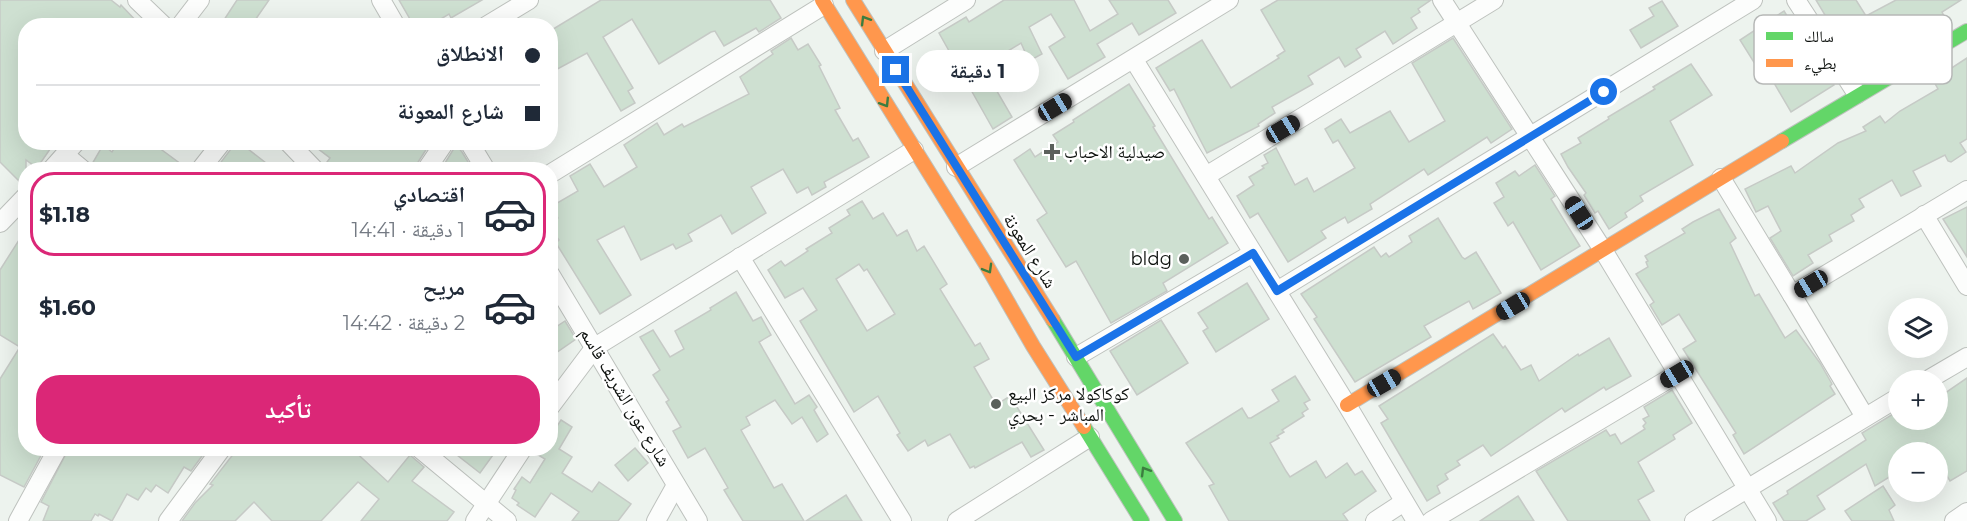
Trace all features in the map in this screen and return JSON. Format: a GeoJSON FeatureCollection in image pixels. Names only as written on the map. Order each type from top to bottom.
{"type":"FeatureCollection","features":[{"type":"Feature","properties":{"kind":"main road","name":"شارع المعونة"},"geometry":{"type":"LineString","coordinates":[[853,0],[1076,357],[1175,521]]}},
{"type":"Feature","properties":{"kind":"main road"},"geometry":{"type":"LineString","coordinates":[[823,2],[1142,521]]}},
{"type":"Feature","properties":{"kind":"main road"},"geometry":{"type":"LineString","coordinates":[[1952,40],[1967,32]]}},
{"type":"Feature","properties":{"kind":"main road"},"geometry":{"type":"LineString","coordinates":[[1347,405],[1875,84]]}},
{"type":"Feature","properties":{"kind":"street"},"geometry":{"type":"LineString","coordinates":[[137,0],[156,18]]}},
{"type":"Feature","properties":{"kind":"street"},"geometry":{"type":"LineString","coordinates":[[186,18],[200,0]]}},
{"type":"Feature","properties":{"kind":"street"},"geometry":{"type":"LineString","coordinates":[[381,0],[391,18]]}},
{"type":"Feature","properties":{"kind":"street"},"geometry":{"type":"LineString","coordinates":[[499,18],[529,0]]}},
{"type":"Feature","properties":{"kind":"street"},"geometry":{"type":"LineString","coordinates":[[884,51],[966,0]]}},
{"type":"Feature","properties":{"kind":"street"},"geometry":{"type":"LineString","coordinates":[[956,167],[1229,0]]}},
{"type":"Feature","properties":{"kind":"street"},"geometry":{"type":"LineString","coordinates":[[1442,0],[1603,250],[1767,521]]}},
{"type":"Feature","properties":{"kind":"street"},"geometry":{"type":"LineString","coordinates":[[1206,176],[1494,0]]}},
{"type":"Feature","properties":{"kind":"street"},"geometry":{"type":"LineString","coordinates":[[1277,291],[1753,0]]}},
{"type":"Feature","properties":{"kind":"street"},"geometry":{"type":"LineString","coordinates":[[1796,0],[1806,15]]}},
{"type":"Feature","properties":{"kind":"street"},"geometry":{"type":"LineString","coordinates":[[558,169],[823,2]]}},
{"type":"Feature","properties":{"kind":"street"},"geometry":{"type":"LineString","coordinates":[[1134,60],[1416,521]]}},
{"type":"Feature","properties":{"kind":"street"},"geometry":{"type":"LineString","coordinates":[[1851,84],[1857,94]]}},
{"type":"Feature","properties":{"kind":"street"},"geometry":{"type":"LineString","coordinates":[[58,162],[69,150]]}},
{"type":"Feature","properties":{"kind":"street"},"geometry":{"type":"LineString","coordinates":[[206,162],[216,150]]}},
{"type":"Feature","properties":{"kind":"street"},"geometry":{"type":"LineString","coordinates":[[296,150],[307,162]]}},
{"type":"Feature","properties":{"kind":"street"},"geometry":{"type":"LineString","coordinates":[[558,392],[596,347],[914,150]]}},
{"type":"Feature","properties":{"kind":"street"},"geometry":{"type":"LineString","coordinates":[[1721,178],[1865,417]]}},
{"type":"Feature","properties":{"kind":"street"},"geometry":{"type":"LineString","coordinates":[[1792,295],[1967,190]]}},
{"type":"Feature","properties":{"kind":"street"},"geometry":{"type":"LineString","coordinates":[[0,223],[18,204]]}},
{"type":"Feature","properties":{"kind":"street"},"geometry":{"type":"LineString","coordinates":[[1924,215],[1967,286]]}},
{"type":"Feature","properties":{"kind":"street"},"geometry":{"type":"LineString","coordinates":[[1076,357],[1253,253]]}},
{"type":"Feature","properties":{"kind":"street"},"geometry":{"type":"LineString","coordinates":[[740,257],[902,521]]}},
{"type":"Feature","properties":{"kind":"street","name":"شارع عون الشريف قاسم"},"geometry":{"type":"LineString","coordinates":[[558,287],[698,521]]}},
{"type":"Feature","properties":{"kind":"street"},"geometry":{"type":"LineString","coordinates":[[1945,370],[1967,357]]}},
{"type":"Feature","properties":{"kind":"street"},"geometry":{"type":"LineString","coordinates":[[1431,521],[1677,374]]}},
{"type":"Feature","properties":{"kind":"street"},"geometry":{"type":"LineString","coordinates":[[1694,521],[1888,403]]}},
{"type":"Feature","properties":{"kind":"street"},"geometry":{"type":"LineString","coordinates":[[957,521],[1090,437]]}},
{"type":"Feature","properties":{"kind":"street"},"geometry":{"type":"LineString","coordinates":[[18,521],[54,456]]}},
{"type":"Feature","properties":{"kind":"street"},"geometry":{"type":"LineString","coordinates":[[168,521],[216,456]]}},
{"type":"Feature","properties":{"kind":"street"},"geometry":{"type":"LineString","coordinates":[[429,456],[507,521]]}},
{"type":"Feature","properties":{"kind":"street"},"geometry":{"type":"LineString","coordinates":[[475,521],[518,456]]}},
{"type":"Feature","properties":{"kind":"street"},"geometry":{"type":"LineString","coordinates":[[656,521],[676,484]]}},
{"type":"Feature","properties":{"kind":"street"},"geometry":{"type":"LineString","coordinates":[[1375,521],[1404,502]]}},
{"type":"Feature","properties":{"kind":"street"},"geometry":{"type":"LineString","coordinates":[[1954,521],[1967,512]]}},
{"type":"Feature","properties":{"kind":"building"},"geometry":{"type":"Polygon","coordinates":[[[0,0],[111,0],[120,7],[121,5],[133,18],[18,18],[18,150],[49,150],[41,162],[26,160],[26,162],[18,162],[18,180],[0,162],[0,0]]]}},
{"type":"Feature","properties":{"kind":"building"},"geometry":{"type":"Polygon","coordinates":[[[237,0],[269,0],[257,18],[225,18],[237,0]]]}},
{"type":"Feature","properties":{"kind":"building"},"geometry":{"type":"Polygon","coordinates":[[[399,0],[482,0],[451,18],[449,14],[442,18],[409,18],[399,0]]]}},
{"type":"Feature","properties":{"kind":"building"},"geometry":{"type":"Polygon","coordinates":[[[601,0],[770,0],[781,18],[759,32],[756,28],[724,46],[715,31],[711,32],[659,64],[632,19],[603,37],[633,88],[628,91],[635,103],[621,111],[587,53],[558,69],[558,26],[601,0]]]}},
{"type":"Feature","properties":{"kind":"building"},"geometry":{"type":"Polygon","coordinates":[[[1004,0],[1074,0],[1090,31],[1118,14],[1109,0],[1168,0],[1176,13],[1139,35],[1132,23],[1097,44],[1105,57],[1068,79],[1049,47],[1065,37],[1051,14],[1029,27],[1042,54],[1029,61],[1021,43],[993,60],[1000,76],[991,81],[1012,117],[993,129],[939,33],[966,17],[969,22],[1004,0]]]}},
{"type":"Feature","properties":{"kind":"building"},"geometry":{"type":"Polygon","coordinates":[[[1278,0],[1431,0],[1418,9],[1420,12],[1411,18],[1417,28],[1393,44],[1385,31],[1356,49],[1361,57],[1345,67],[1339,57],[1308,76],[1313,84],[1272,107],[1275,113],[1258,124],[1259,126],[1207,153],[1174,89],[1170,91],[1156,68],[1202,40],[1231,88],[1279,58],[1277,56],[1285,51],[1261,10],[1278,0]]]}},
{"type":"Feature","properties":{"kind":"building"},"geometry":{"type":"Polygon","coordinates":[[[1816,0],[1856,0],[1865,15],[1825,15],[1816,0]]]}},
{"type":"Feature","properties":{"kind":"building"},"geometry":{"type":"Polygon","coordinates":[[[1896,0],[1961,0],[1942,12],[1944,15],[1868,15],[1896,0]]]}},
{"type":"Feature","properties":{"kind":"building"},"geometry":{"type":"Polygon","coordinates":[[[1662,1],[1678,26],[1641,48],[1630,30],[1654,16],[1649,8],[1662,1]]]}},
{"type":"Feature","properties":{"kind":"building"},"geometry":{"type":"Polygon","coordinates":[[[1754,31],[1754,62],[1740,40],[1754,31]]]}},
{"type":"Feature","properties":{"kind":"building"},"geometry":{"type":"Polygon","coordinates":[[[791,38],[798,50],[808,44],[821,65],[819,66],[840,108],[835,110],[853,141],[858,138],[869,157],[824,182],[826,187],[812,195],[808,187],[797,193],[783,169],[751,187],[766,213],[732,234],[721,215],[688,234],[692,241],[676,249],[673,244],[641,260],[624,226],[597,240],[631,295],[600,314],[558,246],[558,203],[578,191],[570,176],[590,164],[604,187],[637,167],[624,145],[657,123],[664,135],[682,124],[684,127],[749,94],[740,77],[773,54],[771,51],[791,38]]]}},
{"type":"Feature","properties":{"kind":"building"},"geometry":{"type":"Polygon","coordinates":[[[1453,38],[1512,129],[1491,143],[1487,137],[1428,175],[1424,169],[1370,204],[1372,209],[1348,223],[1345,217],[1321,231],[1326,238],[1288,262],[1258,213],[1250,218],[1237,196],[1254,185],[1249,177],[1268,163],[1264,155],[1276,148],[1295,185],[1307,178],[1314,192],[1355,168],[1338,140],[1333,143],[1325,129],[1341,119],[1350,133],[1390,111],[1409,142],[1445,121],[1412,63],[1453,38]]]}},
{"type":"Feature","properties":{"kind":"building"},"geometry":{"type":"Polygon","coordinates":[[[1967,58],[1967,139],[1960,143],[1966,152],[1951,162],[1945,155],[1913,171],[1921,186],[1901,196],[1892,180],[1859,199],[1864,207],[1851,215],[1854,221],[1829,235],[1832,241],[1808,255],[1813,263],[1793,276],[1770,238],[1781,231],[1768,206],[1756,212],[1745,189],[1791,166],[1795,173],[1838,143],[1866,131],[1863,127],[1880,116],[1885,123],[1900,111],[1938,89],[1935,84],[1952,84],[1952,68],[1967,58]]]}},
{"type":"Feature","properties":{"kind":"building"},"geometry":{"type":"Polygon","coordinates":[[[1691,64],[1712,95],[1670,121],[1693,165],[1640,196],[1643,201],[1625,213],[1627,217],[1609,229],[1598,211],[1595,213],[1584,195],[1586,193],[1561,154],[1581,143],[1578,138],[1609,119],[1608,117],[1691,64]]]}},
{"type":"Feature","properties":{"kind":"building"},"geometry":{"type":"Polygon","coordinates":[[[1129,84],[1209,219],[1212,217],[1228,243],[1163,283],[1167,291],[1111,323],[1076,261],[1066,267],[1037,220],[1047,213],[1014,160],[1030,149],[1035,157],[1058,142],[1053,135],[1129,84]]]}},
{"type":"Feature","properties":{"kind":"building"},"geometry":{"type":"Polygon","coordinates":[[[1775,84],[1834,84],[1834,85],[1791,112],[1775,84]]]}},
{"type":"Feature","properties":{"kind":"building"},"geometry":{"type":"Polygon","coordinates":[[[100,150],[112,152],[113,150],[162,150],[178,162],[93,162],[100,150]]]}},
{"type":"Feature","properties":{"kind":"building"},"geometry":{"type":"Polygon","coordinates":[[[230,150],[249,150],[265,162],[221,162],[230,150]]]}},
{"type":"Feature","properties":{"kind":"building"},"geometry":{"type":"Polygon","coordinates":[[[320,150],[426,150],[418,162],[327,162],[330,158],[320,150]]]}},
{"type":"Feature","properties":{"kind":"building"},"geometry":{"type":"Polygon","coordinates":[[[453,150],[460,150],[468,162],[446,162],[453,150]]]}},
{"type":"Feature","properties":{"kind":"building"},"geometry":{"type":"Polygon","coordinates":[[[1535,165],[1555,196],[1551,199],[1580,246],[1541,270],[1513,222],[1508,226],[1494,203],[1504,197],[1496,183],[1515,171],[1519,176],[1535,165]]]}},
{"type":"Feature","properties":{"kind":"building"},"geometry":{"type":"Polygon","coordinates":[[[862,201],[873,219],[883,213],[897,236],[907,230],[917,251],[924,246],[947,284],[940,289],[975,346],[980,343],[989,359],[974,367],[996,405],[1010,396],[1044,450],[1031,457],[1022,442],[975,468],[974,466],[970,468],[950,434],[928,446],[925,440],[908,451],[897,435],[900,433],[878,396],[854,412],[800,321],[817,310],[803,288],[785,298],[768,270],[781,261],[785,266],[808,251],[806,249],[832,233],[829,228],[850,215],[847,210],[862,201]],[[859,264],[836,279],[867,331],[895,314],[867,269],[864,271],[859,264]]]}},
{"type":"Feature","properties":{"kind":"building"},"geometry":{"type":"Polygon","coordinates":[[[1967,207],[1967,257],[1943,219],[1967,207]]]}},
{"type":"Feature","properties":{"kind":"building"},"geometry":{"type":"Polygon","coordinates":[[[1719,209],[1736,238],[1730,243],[1755,296],[1759,294],[1785,338],[1796,330],[1820,363],[1835,394],[1744,454],[1733,435],[1736,433],[1683,349],[1696,341],[1679,314],[1662,325],[1650,305],[1654,302],[1636,274],[1648,267],[1645,256],[1685,233],[1682,229],[1693,222],[1719,209]]]}},
{"type":"Feature","properties":{"kind":"building"},"geometry":{"type":"Polygon","coordinates":[[[1438,218],[1462,257],[1465,259],[1476,252],[1501,293],[1473,309],[1469,301],[1424,326],[1431,337],[1355,382],[1314,319],[1317,317],[1301,294],[1374,247],[1381,257],[1386,253],[1389,257],[1412,242],[1409,236],[1438,218]]]}},
{"type":"Feature","properties":{"kind":"building"},"geometry":{"type":"Polygon","coordinates":[[[18,242],[18,346],[0,335],[0,270],[18,242]]]}},
{"type":"Feature","properties":{"kind":"building"},"geometry":{"type":"Polygon","coordinates":[[[1247,283],[1269,319],[1216,352],[1203,331],[1208,328],[1198,313],[1247,283]]]}},
{"type":"Feature","properties":{"kind":"building"},"geometry":{"type":"Polygon","coordinates":[[[736,292],[753,321],[761,317],[771,335],[759,342],[795,404],[809,395],[817,407],[814,410],[828,434],[817,442],[802,417],[792,424],[775,400],[746,417],[750,425],[741,430],[774,488],[782,484],[804,521],[743,521],[724,490],[728,488],[705,448],[688,458],[673,431],[681,427],[666,402],[669,400],[653,375],[660,370],[640,337],[653,330],[670,357],[684,349],[675,331],[736,292]]]}},
{"type":"Feature","properties":{"kind":"building"},"geometry":{"type":"Polygon","coordinates":[[[1161,320],[1188,363],[1137,395],[1110,351],[1161,320]]]}},
{"type":"Feature","properties":{"kind":"building"},"geometry":{"type":"Polygon","coordinates":[[[565,321],[576,339],[558,351],[558,326],[565,321]]]}},
{"type":"Feature","properties":{"kind":"building"},"geometry":{"type":"Polygon","coordinates":[[[1493,334],[1503,348],[1505,346],[1521,370],[1531,365],[1539,381],[1578,354],[1579,356],[1609,338],[1631,376],[1606,390],[1604,387],[1565,412],[1562,408],[1491,456],[1483,445],[1457,461],[1460,465],[1445,474],[1448,479],[1437,486],[1440,493],[1427,501],[1381,423],[1388,419],[1379,406],[1493,334]]]}},
{"type":"Feature","properties":{"kind":"building"},"geometry":{"type":"Polygon","coordinates":[[[18,350],[18,456],[41,456],[24,487],[0,475],[0,379],[18,350]]]}},
{"type":"Feature","properties":{"kind":"building"},"geometry":{"type":"Polygon","coordinates":[[[1295,376],[1310,400],[1304,403],[1308,409],[1302,413],[1304,416],[1282,430],[1284,432],[1277,436],[1279,438],[1270,443],[1290,477],[1316,461],[1326,478],[1347,463],[1355,475],[1362,471],[1376,491],[1343,514],[1348,521],[1229,521],[1209,486],[1214,484],[1186,443],[1242,408],[1248,418],[1251,418],[1279,401],[1272,390],[1295,376]]]}},
{"type":"Feature","properties":{"kind":"building"},"geometry":{"type":"Polygon","coordinates":[[[1967,378],[1967,471],[1950,481],[1948,478],[1948,442],[1888,442],[1888,478],[1875,486],[1866,464],[1817,496],[1825,509],[1806,521],[1784,521],[1773,503],[1788,494],[1787,491],[1866,440],[1862,433],[1888,417],[1888,430],[1948,430],[1948,391],[1967,378]]]}},
{"type":"Feature","properties":{"kind":"building"},"geometry":{"type":"Polygon","coordinates":[[[1672,390],[1692,423],[1673,435],[1675,439],[1638,462],[1654,491],[1638,500],[1650,521],[1568,521],[1536,471],[1606,430],[1610,436],[1615,434],[1621,444],[1645,429],[1643,426],[1646,423],[1643,419],[1649,416],[1644,407],[1672,390]]]}},
{"type":"Feature","properties":{"kind":"building"},"geometry":{"type":"Polygon","coordinates":[[[561,420],[572,427],[559,449],[572,457],[562,473],[592,492],[599,482],[631,504],[618,521],[572,521],[579,512],[551,493],[535,517],[517,505],[519,503],[512,498],[516,490],[514,489],[522,477],[530,483],[545,459],[540,456],[558,456],[558,425],[561,420]]]}},
{"type":"Feature","properties":{"kind":"building"},"geometry":{"type":"Polygon","coordinates":[[[635,448],[648,463],[628,481],[615,465],[635,448]]]}},
{"type":"Feature","properties":{"kind":"building"},"geometry":{"type":"Polygon","coordinates":[[[65,456],[202,456],[191,471],[184,467],[168,493],[156,485],[151,492],[146,488],[138,500],[127,494],[112,521],[95,514],[91,521],[43,521],[49,506],[41,502],[65,456]]]}},
{"type":"Feature","properties":{"kind":"building"},"geometry":{"type":"Polygon","coordinates":[[[232,456],[360,456],[388,482],[411,456],[424,467],[412,481],[454,512],[447,521],[361,521],[379,499],[358,482],[321,521],[272,521],[254,502],[235,521],[182,521],[195,503],[213,485],[210,484],[232,456]]]}},
{"type":"Feature","properties":{"kind":"building"},"geometry":{"type":"Polygon","coordinates":[[[458,456],[492,456],[480,473],[458,456]]]}},
{"type":"Feature","properties":{"kind":"building"},"geometry":{"type":"Polygon","coordinates":[[[1883,486],[1888,494],[1888,502],[1893,502],[1895,505],[1889,510],[1894,521],[1852,521],[1845,511],[1883,486]]]}},
{"type":"Feature","properties":{"kind":"building"},"geometry":{"type":"Polygon","coordinates":[[[846,495],[862,521],[806,521],[846,495]]]}},
{"type":"Feature","properties":{"kind":"building"},"geometry":{"type":"Polygon","coordinates":[[[1518,496],[1534,521],[1480,521],[1518,496]]]}},
{"type":"Feature","properties":{"kind":"traffic: fast"},"geometry":{"type":"LineString","coordinates":[[1952,40],[1967,31]]}},
{"type":"Feature","properties":{"kind":"traffic: fast"},"geometry":{"type":"LineString","coordinates":[[1782,141],[1878,84]]}},
{"type":"Feature","properties":{"kind":"traffic: fast"},"geometry":{"type":"LineString","coordinates":[[1053,320],[1175,521]]}},
{"type":"Feature","properties":{"kind":"traffic: fast"},"geometry":{"type":"LineString","coordinates":[[1084,427],[1142,521]]}},
{"type":"Feature","properties":{"kind":"traffic: slow"},"geometry":{"type":"LineString","coordinates":[[822,0],[1084,427]]}},
{"type":"Feature","properties":{"kind":"traffic: slow"},"geometry":{"type":"LineString","coordinates":[[853,0],[1053,320]]}},
{"type":"Feature","properties":{"kind":"traffic: slow"},"geometry":{"type":"LineString","coordinates":[[1347,405],[1782,141]]}},
{"type":"Feature","properties":{"kind":"place","name":"صيدلية الاحباب"},"geometry":{"type":"Point","coordinates":[1052,152]}},
{"type":"Feature","properties":{"kind":"place","name":"bldg"},"geometry":{"type":"Point","coordinates":[1184,259]}},
{"type":"Feature","properties":{"kind":"place","name":"كوكاكولا مركز البيع المباشر - بحري"},"geometry":{"type":"Point","coordinates":[996,404]}},
{"type":"Feature","properties":{"kind":"route"},"geometry":{"type":"LineString","coordinates":[[896,70],[1076,357],[1253,253],[1277,291],[1604,92]]}}]}
